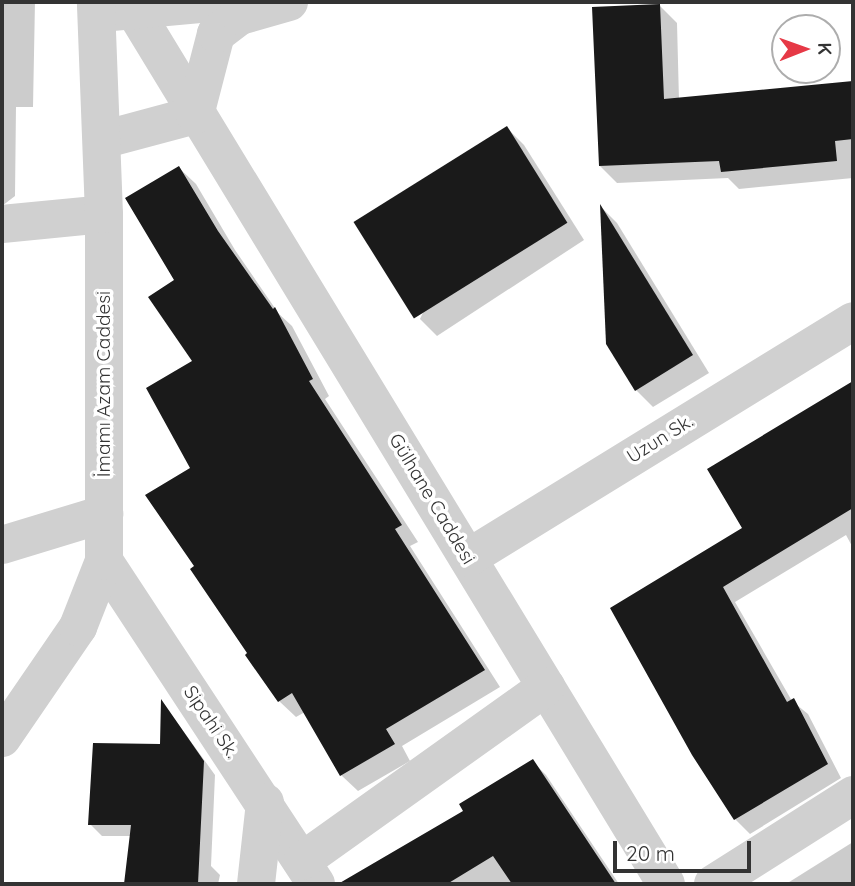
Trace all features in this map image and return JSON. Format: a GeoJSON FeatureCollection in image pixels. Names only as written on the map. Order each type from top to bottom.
{"type":"FeatureCollection","features":[{"type":"Feature","properties":{"kind":"street"},"geometry":{"type":"LineString","coordinates":[[96,8],[134,10],[222,2]]}},
{"type":"Feature","properties":{"kind":"street"},"geometry":{"type":"LineString","coordinates":[[103,140],[195,115],[216,34],[240,16],[289,2]]}},
{"type":"Feature","properties":{"kind":"street","name":"İmamı Azam Caddesi"},"geometry":{"type":"LineString","coordinates":[[2,738],[78,627],[104,561],[103,140],[96,8]]}},
{"type":"Feature","properties":{"kind":"street","name":"Gülhane Caddesi"},"geometry":{"type":"LineString","coordinates":[[134,10],[195,115],[666,884]]}},
{"type":"Feature","properties":{"kind":"street"},"geometry":{"type":"LineString","coordinates":[[2,224],[104,214]]}},
{"type":"Feature","properties":{"kind":"street","name":"Uzun Sk."},"geometry":{"type":"LineString","coordinates":[[468,558],[853,321]]}},
{"type":"Feature","properties":{"kind":"street"},"geometry":{"type":"LineString","coordinates":[[2,545],[104,514]]}},
{"type":"Feature","properties":{"kind":"street","name":"Sipahi Sk."},"geometry":{"type":"LineString","coordinates":[[104,561],[265,802],[309,873]]}},
{"type":"Feature","properties":{"kind":"street"},"geometry":{"type":"LineString","coordinates":[[309,873],[546,687]]}},
{"type":"Feature","properties":{"kind":"street"},"geometry":{"type":"LineString","coordinates":[[713,884],[853,795]]}},
{"type":"Feature","properties":{"kind":"street"},"geometry":{"type":"LineString","coordinates":[[257,884],[265,802]]}},
{"type":"Feature","properties":{"kind":"building"},"geometry":{"type":"Polygon","coordinates":[[[660,4],[664,99],[853,81],[853,139],[835,141],[837,161],[721,172],[719,161],[599,166],[592,7],[660,4]]]}},
{"type":"Feature","properties":{"kind":"building"},"geometry":{"type":"Polygon","coordinates":[[[507,126],[567,223],[414,319],[354,222],[507,126]]]}},
{"type":"Feature","properties":{"kind":"building"},"geometry":{"type":"Polygon","coordinates":[[[179,166],[218,231],[273,309],[275,307],[313,379],[309,381],[402,525],[395,529],[485,670],[386,729],[395,744],[340,776],[292,693],[278,702],[245,655],[247,653],[190,569],[194,566],[145,495],[190,468],[146,388],[192,361],[148,297],[174,280],[125,198],[179,166]]]}},
{"type":"Feature","properties":{"kind":"building"},"geometry":{"type":"Polygon","coordinates":[[[600,204],[693,355],[635,391],[606,344],[600,204]]]}},
{"type":"Feature","properties":{"kind":"building"},"geometry":{"type":"Polygon","coordinates":[[[853,381],[853,508],[723,587],[787,702],[794,698],[828,764],[734,820],[692,755],[610,608],[742,528],[707,469],[853,381]]]}},
{"type":"Feature","properties":{"kind":"building"},"geometry":{"type":"Polygon","coordinates":[[[161,699],[204,761],[198,884],[124,884],[131,825],[88,825],[93,743],[160,744],[161,699]]]}},
{"type":"Feature","properties":{"kind":"building"},"geometry":{"type":"Polygon","coordinates":[[[533,759],[616,884],[512,884],[493,856],[447,884],[338,884],[463,811],[459,804],[533,759]]]}}]}
